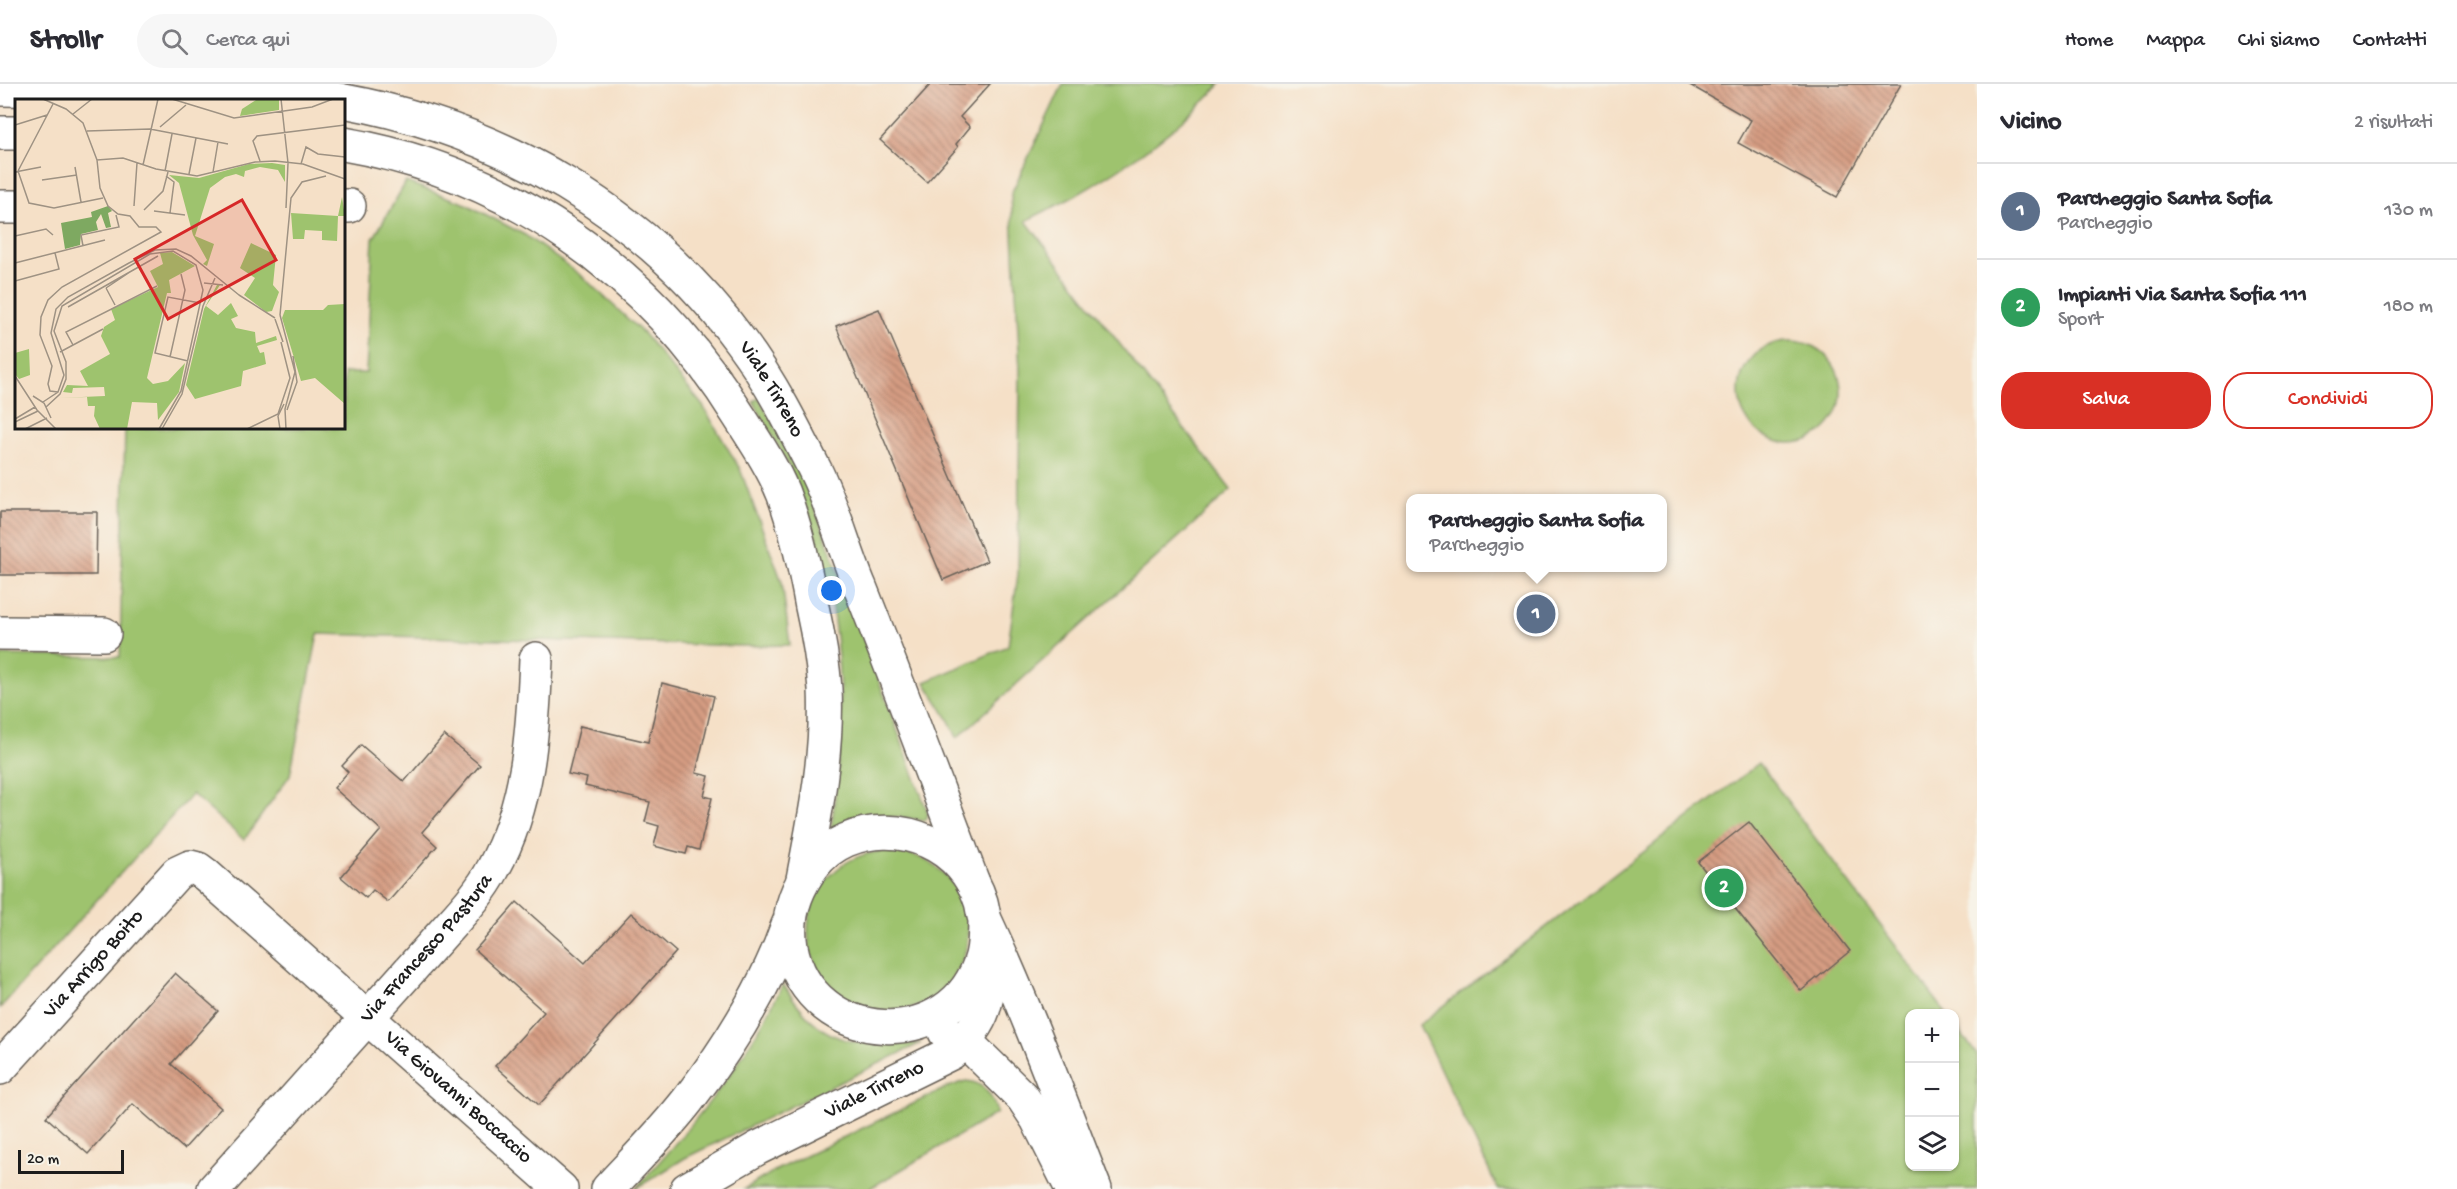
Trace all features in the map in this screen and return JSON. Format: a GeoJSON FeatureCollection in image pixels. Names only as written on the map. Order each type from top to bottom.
{"type":"FeatureCollection","features":[{"type":"Feature","properties":{"kind":"street","name":"Viale Tirreno"},"geometry":{"type":"LineString","coordinates":[[0,89],[260,93],[332,99]]}},
{"type":"Feature","properties":{"kind":"street","name":"Viale Tirreno"},"geometry":{"type":"LineString","coordinates":[[345,102],[432,122],[484,141],[540,168],[585,195],[657,249],[726,322],[757,365],[817,475],[973,883]]}},
{"type":"Feature","properties":{"kind":"street","name":"Viale Tirreno"},"geometry":{"type":"LineString","coordinates":[[345,144],[408,158],[489,189],[565,231],[599,256],[640,292],[681,335],[723,390],[762,452],[782,491],[796,532],[820,646],[825,689],[822,766],[804,879]]}},
{"type":"Feature","properties":{"kind":"street"},"geometry":{"type":"LineString","coordinates":[[723,390],[757,365]]}},
{"type":"Feature","properties":{"kind":"street"},"geometry":{"type":"LineString","coordinates":[[0,633],[104,634]]}},
{"type":"Feature","properties":{"kind":"street","name":"Via Francesco Pastura"},"geometry":{"type":"LineString","coordinates":[[214,1189],[469,904],[492,871],[512,831],[523,793],[534,715],[537,659]]}},
{"type":"Feature","properties":{"kind":"street"},"geometry":{"type":"LineString","coordinates":[[608,1189],[687,1102],[726,1049],[771,969],[790,921],[794,899],[804,879],[816,863],[840,844],[868,834],[889,832],[909,834],[937,846],[961,866],[981,900],[985,929],[982,956],[968,986],[944,1010],[914,1024],[896,1028],[876,1027],[840,1016],[811,992],[793,958],[790,921]]}},
{"type":"Feature","properties":{"kind":"street","name":"Via Giovanni Boccaccio"},"geometry":{"type":"LineString","coordinates":[[190,867],[206,875],[561,1189]]}},
{"type":"Feature","properties":{"kind":"street","name":"Via Arrigo Boito"},"geometry":{"type":"LineString","coordinates":[[0,1068],[177,873],[190,867]]}},
{"type":"Feature","properties":{"kind":"street","name":"Viale Tirreno"},"geometry":{"type":"LineString","coordinates":[[687,1189],[758,1148],[951,1053],[965,1041],[980,1019],[987,999],[990,980],[985,929]]}},
{"type":"Feature","properties":{"kind":"street"},"geometry":{"type":"LineString","coordinates":[[985,929],[1012,977],[1095,1189]]}},
{"type":"Feature","properties":{"kind":"street"},"geometry":{"type":"LineString","coordinates":[[914,1024],[946,1032],[965,1041],[1023,1098],[1072,1189]]}},
{"type":"Feature","properties":{"kind":"green space"},"geometry":{"type":"Polygon","coordinates":[[[1063,84],[1221,84],[1188,116],[1134,159],[1075,196],[1026,221],[1231,490],[957,738],[925,682],[1008,646],[1018,574],[1020,372],[1011,194],[1063,84]]]}},
{"type":"Feature","properties":{"kind":"green space"},"geometry":{"type":"Polygon","coordinates":[[[406,182],[464,203],[525,235],[583,277],[643,333],[703,406],[740,469],[782,582],[790,645],[744,646],[318,634],[290,775],[244,840],[192,794],[0,1008],[0,655],[120,657],[125,429],[345,429],[345,373],[366,373],[373,239],[406,182]]]}},
{"type":"Feature","properties":{"kind":"green space"},"geometry":{"type":"Polygon","coordinates":[[[1790,341],[1810,344],[1819,349],[1833,363],[1838,372],[1841,392],[1838,412],[1833,421],[1819,435],[1810,440],[1790,443],[1770,440],[1761,435],[1747,421],[1742,412],[1739,392],[1742,372],[1747,363],[1761,349],[1770,344],[1790,341]]]}},
{"type":"Feature","properties":{"kind":"green space"},"geometry":{"type":"Polygon","coordinates":[[[759,398],[804,479],[928,813],[924,821],[900,817],[877,818],[831,829],[839,745],[840,703],[834,621],[817,540],[798,486],[753,401],[759,398]]]}},
{"type":"Feature","properties":{"kind":"green space"},"geometry":{"type":"Polygon","coordinates":[[[1759,763],[1943,1009],[1905,1009],[1905,1171],[1959,1171],[1959,1030],[1977,1055],[1977,1189],[1498,1189],[1419,1025],[1759,763]]]}},
{"type":"Feature","properties":{"kind":"green space"},"geometry":{"type":"Polygon","coordinates":[[[888,851],[919,857],[945,874],[962,900],[968,931],[962,962],[945,988],[919,1005],[888,1011],[857,1005],[831,988],[814,962],[808,931],[814,900],[831,874],[857,857],[888,851]]]}},
{"type":"Feature","properties":{"kind":"green space"},"geometry":{"type":"Polygon","coordinates":[[[783,984],[812,1020],[826,1031],[841,1038],[875,1044],[921,1043],[685,1158],[635,1189],[678,1141],[717,1092],[752,1041],[783,984]]]}},
{"type":"Feature","properties":{"kind":"green space"},"geometry":{"type":"Polygon","coordinates":[[[966,1081],[978,1084],[987,1091],[997,1113],[868,1189],[744,1189],[778,1169],[948,1087],[966,1081]]]}},
{"type":"Feature","properties":{"kind":"building"},"geometry":{"type":"Polygon","coordinates":[[[931,84],[990,84],[960,117],[970,127],[956,144],[958,147],[927,182],[880,140],[931,84]]]}},
{"type":"Feature","properties":{"kind":"building"},"geometry":{"type":"Polygon","coordinates":[[[1688,84],[1901,84],[1837,197],[1738,143],[1751,120],[1688,84]]]}},
{"type":"Feature","properties":{"kind":"building"},"geometry":{"type":"Polygon","coordinates":[[[879,309],[987,561],[943,580],[836,326],[879,309]]]}},
{"type":"Feature","properties":{"kind":"building"},"geometry":{"type":"Polygon","coordinates":[[[0,512],[97,512],[96,575],[0,575],[0,512]]]}},
{"type":"Feature","properties":{"kind":"building"},"geometry":{"type":"Polygon","coordinates":[[[662,683],[714,696],[696,773],[709,776],[704,796],[712,798],[699,850],[688,847],[686,854],[654,846],[659,826],[645,822],[650,802],[585,786],[587,778],[568,774],[580,726],[648,742],[662,683]]]}},
{"type":"Feature","properties":{"kind":"building"},"geometry":{"type":"Polygon","coordinates":[[[444,735],[480,765],[422,832],[437,846],[388,902],[373,890],[366,898],[341,877],[381,830],[334,788],[348,772],[342,766],[361,745],[404,782],[444,735]]]}},
{"type":"Feature","properties":{"kind":"building"},"geometry":{"type":"Polygon","coordinates":[[[1749,822],[1850,951],[1801,991],[1698,862],[1749,822]]]}},
{"type":"Feature","properties":{"kind":"building"},"geometry":{"type":"Polygon","coordinates":[[[517,902],[585,963],[631,913],[676,952],[539,1105],[495,1066],[544,1012],[475,950],[517,902]]]}},
{"type":"Feature","properties":{"kind":"building"},"geometry":{"type":"Polygon","coordinates":[[[175,973],[218,1011],[171,1064],[221,1108],[184,1149],[133,1104],[88,1154],[46,1117],[175,973]]]}},
{"type":"Feature","properties":{"kind":"place","name":"Parcheggio Santa Sofia"},"geometry":{"type":"Point","coordinates":[1536,614]}},
{"type":"Feature","properties":{"kind":"place","name":"Impianti Via Santa Sofia 111"},"geometry":{"type":"Point","coordinates":[1724,888]}}]}
